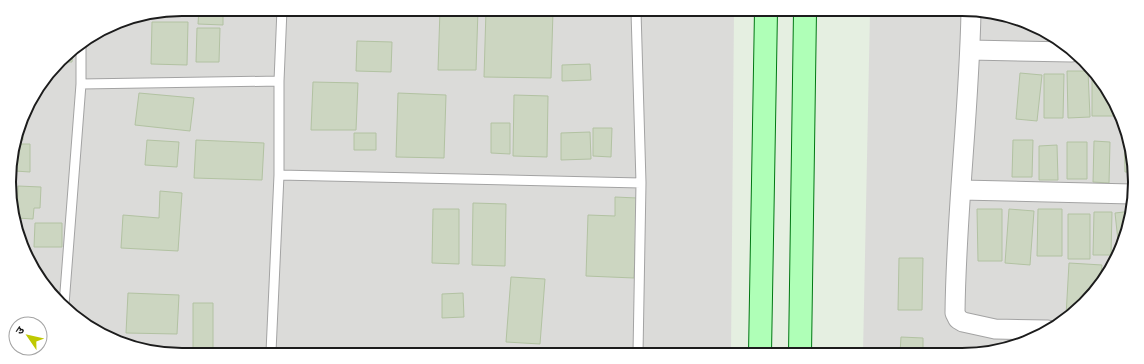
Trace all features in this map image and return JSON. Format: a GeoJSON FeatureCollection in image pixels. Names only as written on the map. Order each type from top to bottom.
{"type":"FeatureCollection","features":[{"type":"Feature","properties":{"kind":"street"},"geometry":{"type":"LineString","coordinates":[[760,348],[766,16]]}},
{"type":"Feature","properties":{"kind":"street"},"geometry":{"type":"LineString","coordinates":[[800,348],[805,16]]}},
{"type":"Feature","properties":{"kind":"street"},"geometry":{"type":"LineString","coordinates":[[971,16],[956,264],[956,314],[958,319],[963,322],[995,329],[1037,330]]}},
{"type":"Feature","properties":{"kind":"street"},"geometry":{"type":"LineString","coordinates":[[970,50],[1065,52]]}},
{"type":"Feature","properties":{"kind":"street"},"geometry":{"type":"LineString","coordinates":[[961,190],[1128,194]]}},
{"type":"Feature","properties":{"kind":"lane"},"geometry":{"type":"LineString","coordinates":[[271,348],[279,175],[279,81],[282,16]]}},
{"type":"Feature","properties":{"kind":"lane"},"geometry":{"type":"LineString","coordinates":[[636,16],[642,183],[638,348]]}},
{"type":"Feature","properties":{"kind":"lane"},"geometry":{"type":"LineString","coordinates":[[64,298],[81,84],[81,50]]}},
{"type":"Feature","properties":{"kind":"lane"},"geometry":{"type":"LineString","coordinates":[[81,84],[279,81]]}},
{"type":"Feature","properties":{"kind":"lane"},"geometry":{"type":"LineString","coordinates":[[279,175],[642,183]]}},
{"type":"Feature","properties":{"kind":"shaded area"},"geometry":{"type":"Polygon","coordinates":[[[171,16],[734,16],[731,348],[160,347],[118,335],[99,326],[81,314],[50,283],[38,265],[25,235],[17,204],[16,171],[22,139],[33,109],[50,81],[81,50],[99,38],[129,25],[150,19],[171,16]]]}},
{"type":"Feature","properties":{"kind":"shaded area"},"geometry":{"type":"Polygon","coordinates":[[[870,16],[984,17],[1015,25],[1045,38],[1071,57],[1094,81],[1111,109],[1125,150],[1128,171],[1127,204],[1119,235],[1106,265],[1087,291],[1063,314],[1045,326],[1015,339],[994,345],[973,348],[863,348],[870,16]]]}},
{"type":"Feature","properties":{"kind":"building"},"geometry":{"type":"Polygon","coordinates":[[[199,16],[223,16],[223,25],[198,24],[199,16]]]}},
{"type":"Feature","properties":{"kind":"building"},"geometry":{"type":"Polygon","coordinates":[[[440,16],[478,16],[476,70],[438,70],[440,16]]]}},
{"type":"Feature","properties":{"kind":"building"},"geometry":{"type":"Polygon","coordinates":[[[486,16],[553,16],[551,78],[484,77],[486,16]]]}},
{"type":"Feature","properties":{"kind":"building"},"geometry":{"type":"Polygon","coordinates":[[[152,22],[188,22],[187,65],[151,64],[152,22]]]}},
{"type":"Feature","properties":{"kind":"building"},"geometry":{"type":"Polygon","coordinates":[[[197,28],[220,28],[219,62],[196,62],[197,28]]]}},
{"type":"Feature","properties":{"kind":"building"},"geometry":{"type":"Polygon","coordinates":[[[357,41],[392,42],[391,72],[356,71],[357,41]]]}},
{"type":"Feature","properties":{"kind":"building"},"geometry":{"type":"Polygon","coordinates":[[[590,64],[591,80],[562,81],[562,65],[590,64]]]}},
{"type":"Feature","properties":{"kind":"building"},"geometry":{"type":"Polygon","coordinates":[[[1067,71],[1085,71],[1088,74],[1090,117],[1068,118],[1067,71]]]}},
{"type":"Feature","properties":{"kind":"building"},"geometry":{"type":"Polygon","coordinates":[[[1020,73],[1042,75],[1037,121],[1016,119],[1020,73]]]}},
{"type":"Feature","properties":{"kind":"building"},"geometry":{"type":"Polygon","coordinates":[[[1044,74],[1064,74],[1063,118],[1044,118],[1044,74]]]}},
{"type":"Feature","properties":{"kind":"building"},"geometry":{"type":"Polygon","coordinates":[[[1092,79],[1106,99],[1114,116],[1092,116],[1092,79]]]}},
{"type":"Feature","properties":{"kind":"building"},"geometry":{"type":"Polygon","coordinates":[[[313,82],[358,83],[356,130],[311,130],[313,82]]]}},
{"type":"Feature","properties":{"kind":"building"},"geometry":{"type":"Polygon","coordinates":[[[139,93],[194,98],[190,131],[135,125],[139,93]]]}},
{"type":"Feature","properties":{"kind":"building"},"geometry":{"type":"Polygon","coordinates":[[[398,93],[446,95],[444,158],[396,157],[398,93]]]}},
{"type":"Feature","properties":{"kind":"building"},"geometry":{"type":"Polygon","coordinates":[[[514,95],[548,96],[547,157],[513,156],[514,95]]]}},
{"type":"Feature","properties":{"kind":"building"},"geometry":{"type":"Polygon","coordinates":[[[491,123],[510,123],[510,154],[491,153],[491,123]]]}},
{"type":"Feature","properties":{"kind":"building"},"geometry":{"type":"Polygon","coordinates":[[[593,128],[612,128],[611,157],[593,156],[593,128]]]}},
{"type":"Feature","properties":{"kind":"building"},"geometry":{"type":"Polygon","coordinates":[[[590,132],[591,159],[561,160],[561,133],[590,132]]]}},
{"type":"Feature","properties":{"kind":"building"},"geometry":{"type":"Polygon","coordinates":[[[354,133],[376,133],[376,150],[354,150],[354,133]]]}},
{"type":"Feature","properties":{"kind":"building"},"geometry":{"type":"Polygon","coordinates":[[[147,140],[179,142],[177,167],[145,165],[147,140]]]}},
{"type":"Feature","properties":{"kind":"building"},"geometry":{"type":"Polygon","coordinates":[[[196,140],[264,143],[262,180],[194,178],[196,140]]]}},
{"type":"Feature","properties":{"kind":"building"},"geometry":{"type":"Polygon","coordinates":[[[1013,140],[1033,140],[1032,177],[1012,177],[1013,140]]]}},
{"type":"Feature","properties":{"kind":"building"},"geometry":{"type":"Polygon","coordinates":[[[1094,141],[1110,142],[1109,183],[1093,182],[1094,141]]]}},
{"type":"Feature","properties":{"kind":"building"},"geometry":{"type":"Polygon","coordinates":[[[1067,142],[1087,142],[1087,179],[1067,179],[1067,142]]]}},
{"type":"Feature","properties":{"kind":"building"},"geometry":{"type":"Polygon","coordinates":[[[21,144],[30,144],[30,172],[16,171],[21,144]]]}},
{"type":"Feature","properties":{"kind":"building"},"geometry":{"type":"Polygon","coordinates":[[[1057,145],[1058,180],[1039,180],[1039,146],[1057,145]]]}},
{"type":"Feature","properties":{"kind":"building"},"geometry":{"type":"Polygon","coordinates":[[[1124,148],[1128,171],[1125,172],[1124,148]]]}},
{"type":"Feature","properties":{"kind":"building"},"geometry":{"type":"Polygon","coordinates":[[[18,186],[41,187],[40,208],[34,208],[33,219],[20,218],[17,206],[18,186]]]}},
{"type":"Feature","properties":{"kind":"building"},"geometry":{"type":"Polygon","coordinates":[[[160,191],[182,193],[178,251],[121,248],[123,215],[159,218],[160,191]]]}},
{"type":"Feature","properties":{"kind":"building"},"geometry":{"type":"Polygon","coordinates":[[[615,197],[637,198],[634,278],[586,276],[588,215],[615,216],[615,197]]]}},
{"type":"Feature","properties":{"kind":"building"},"geometry":{"type":"Polygon","coordinates":[[[473,203],[506,204],[505,266],[472,265],[473,203]]]}},
{"type":"Feature","properties":{"kind":"building"},"geometry":{"type":"Polygon","coordinates":[[[433,209],[459,209],[459,264],[432,263],[433,209]]]}},
{"type":"Feature","properties":{"kind":"building"},"geometry":{"type":"Polygon","coordinates":[[[977,209],[1002,209],[1002,261],[978,261],[977,209]]]}},
{"type":"Feature","properties":{"kind":"building"},"geometry":{"type":"Polygon","coordinates":[[[1009,209],[1034,211],[1030,265],[1005,263],[1009,209]]]}},
{"type":"Feature","properties":{"kind":"building"},"geometry":{"type":"Polygon","coordinates":[[[1038,209],[1062,209],[1062,256],[1037,256],[1038,209]]]}},
{"type":"Feature","properties":{"kind":"building"},"geometry":{"type":"Polygon","coordinates":[[[1094,212],[1112,212],[1111,255],[1093,255],[1094,212]]]}},
{"type":"Feature","properties":{"kind":"building"},"geometry":{"type":"Polygon","coordinates":[[[1125,212],[1118,238],[1115,213],[1125,212]]]}},
{"type":"Feature","properties":{"kind":"building"},"geometry":{"type":"Polygon","coordinates":[[[1068,214],[1090,214],[1090,259],[1068,259],[1068,214]]]}},
{"type":"Feature","properties":{"kind":"building"},"geometry":{"type":"Polygon","coordinates":[[[35,223],[62,223],[62,247],[34,247],[35,223]]]}},
{"type":"Feature","properties":{"kind":"building"},"geometry":{"type":"Polygon","coordinates":[[[899,258],[923,258],[922,310],[898,310],[899,258]]]}},
{"type":"Feature","properties":{"kind":"building"},"geometry":{"type":"Polygon","coordinates":[[[1069,263],[1102,265],[1101,272],[1094,283],[1066,311],[1069,263]]]}},
{"type":"Feature","properties":{"kind":"building"},"geometry":{"type":"Polygon","coordinates":[[[511,277],[545,279],[540,344],[506,342],[511,277]]]}},
{"type":"Feature","properties":{"kind":"building"},"geometry":{"type":"Polygon","coordinates":[[[128,293],[179,295],[177,334],[126,333],[128,293]]]}},
{"type":"Feature","properties":{"kind":"building"},"geometry":{"type":"Polygon","coordinates":[[[463,293],[464,317],[442,318],[442,294],[463,293]]]}},
{"type":"Feature","properties":{"kind":"building"},"geometry":{"type":"Polygon","coordinates":[[[193,303],[213,303],[213,348],[193,348],[193,303]]]}},
{"type":"Feature","properties":{"kind":"building"},"geometry":{"type":"Polygon","coordinates":[[[901,337],[923,338],[923,348],[900,348],[901,337]]]}}]}
